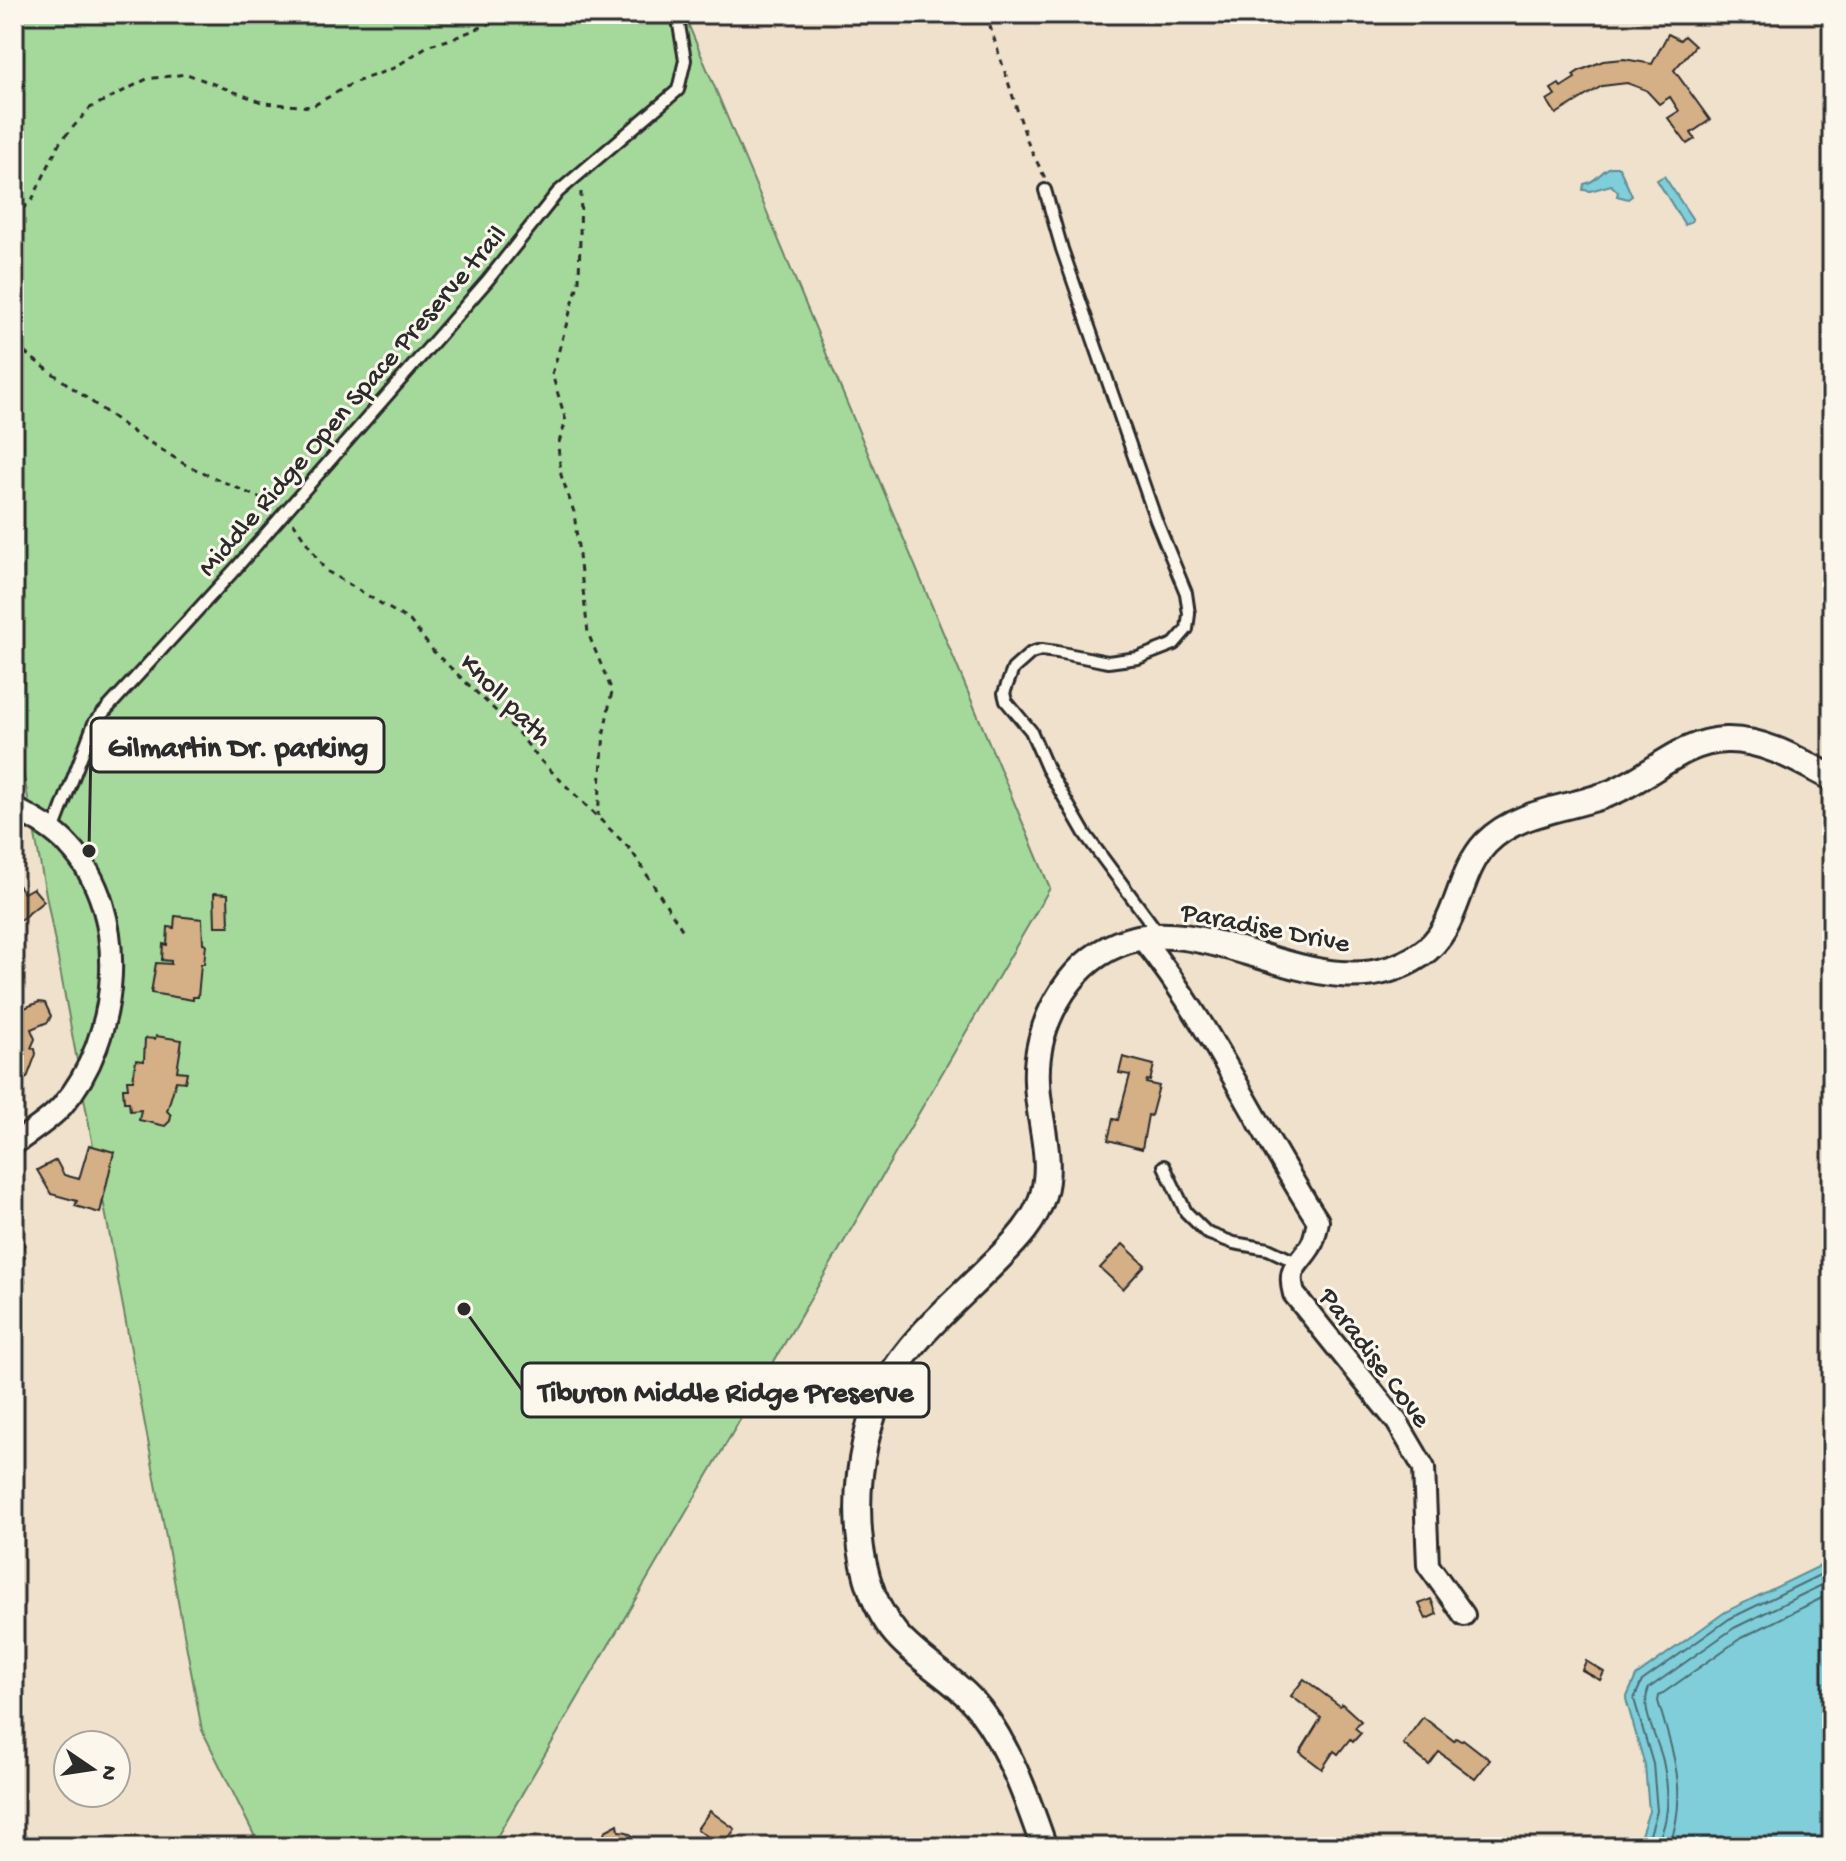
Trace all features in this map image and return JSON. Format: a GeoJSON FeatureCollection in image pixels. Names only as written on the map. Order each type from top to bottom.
{"type":"FeatureCollection","features":[{"type":"Feature","properties":{"kind":"street","name":"Paradise Drive"},"geometry":{"type":"LineString","coordinates":[[1044,1847],[1010,1762],[990,1723],[977,1705],[900,1638],[882,1614],[873,1595],[862,1555],[860,1533],[863,1458],[872,1416],[889,1378],[928,1330],[1014,1243],[1036,1214],[1044,1193],[1047,1170],[1036,1082],[1038,1054],[1054,1008],[1075,974],[1106,949],[1150,936],[1205,941],[1317,970],[1339,973],[1381,970],[1418,957],[1434,945],[1445,930],[1474,861],[1485,843],[1506,827],[1531,816],[1608,794],[1694,746],[1731,740],[1751,743],[1790,757],[1832,778]]}},
{"type":"Feature","properties":{"kind":"street"},"geometry":{"type":"LineString","coordinates":[[14,808],[53,831],[78,856],[96,888],[112,946],[111,984],[104,1022],[80,1082],[61,1107],[14,1144]]}},
{"type":"Feature","properties":{"kind":"street","name":"Paradise Cove"},"geometry":{"type":"LineString","coordinates":[[1150,936],[1281,1165],[1318,1221],[1312,1245],[1296,1262],[1290,1279],[1294,1294],[1397,1422],[1424,1468],[1428,1565],[1464,1615]]}},
{"type":"Feature","properties":{"kind":"lane","name":"Middle Ridge Open Space Preserve trail"},"geometry":{"type":"LineString","coordinates":[[53,831],[94,723],[237,567],[487,281],[558,192],[678,90],[685,60],[675,14]]}},
{"type":"Feature","properties":{"kind":"lane"},"geometry":{"type":"LineString","coordinates":[[1045,190],[1067,263],[1156,520],[1186,593],[1189,614],[1187,629],[1174,644],[1138,658],[1108,662],[1041,650],[1031,653],[1013,669],[1004,693],[1006,701],[1031,731],[1047,768],[1085,834],[1150,936]]}},
{"type":"Feature","properties":{"kind":"lane"},"geometry":{"type":"LineString","coordinates":[[1164,1166],[1186,1212],[1207,1233],[1234,1243],[1268,1249],[1296,1262]]}},
{"type":"Feature","properties":{"kind":"path"},"geometry":{"type":"LineString","coordinates":[[14,217],[32,200],[60,142],[90,108],[147,79],[187,74],[264,103],[311,107],[353,83],[394,68],[429,45],[513,14]]}},
{"type":"Feature","properties":{"kind":"path"},"geometry":{"type":"LineString","coordinates":[[986,14],[1029,146],[1045,179],[1045,190]]}},
{"type":"Feature","properties":{"kind":"path"},"geometry":{"type":"LineString","coordinates":[[583,171],[579,211],[579,281],[552,374],[566,421],[558,445],[561,475],[574,512],[588,633],[612,691],[604,732],[598,816]]}},
{"type":"Feature","properties":{"kind":"path"},"geometry":{"type":"LineString","coordinates":[[14,345],[133,432],[186,465],[285,510]]}},
{"type":"Feature","properties":{"kind":"path","name":"Knoll path"},"geometry":{"type":"LineString","coordinates":[[285,510],[325,570],[410,621],[434,652],[516,730],[539,759],[631,850],[685,934]]}},
{"type":"Feature","properties":{"kind":"green space"},"geometry":{"type":"Polygon","coordinates":[[[14,14],[684,14],[1050,888],[491,1847],[260,1847],[202,1730],[14,723],[14,14]]]}},
{"type":"Feature","properties":{"kind":"water"},"geometry":{"type":"Polygon","coordinates":[[[1611,167],[1619,167],[1632,196],[1628,199],[1617,196],[1618,192],[1611,185],[1583,190],[1584,184],[1611,167]]]}},
{"type":"Feature","properties":{"kind":"water"},"geometry":{"type":"Polygon","coordinates":[[[1664,176],[1693,220],[1685,225],[1657,180],[1664,176]]]}},
{"type":"Feature","properties":{"kind":"water"},"geometry":{"type":"Polygon","coordinates":[[[1832,1560],[1832,1847],[1629,1847],[1641,1835],[1649,1811],[1645,1766],[1626,1699],[1636,1676],[1725,1612],[1832,1560]]]}},
{"type":"Feature","properties":{"kind":"building"},"geometry":{"type":"Polygon","coordinates":[[[1668,34],[1680,40],[1684,36],[1695,46],[1674,70],[1710,120],[1691,133],[1695,139],[1687,144],[1668,118],[1679,111],[1670,97],[1659,104],[1646,90],[1627,83],[1602,86],[1556,114],[1547,100],[1555,95],[1551,89],[1559,84],[1561,87],[1575,78],[1573,75],[1579,71],[1603,61],[1624,59],[1652,64],[1668,34]]]}},
{"type":"Feature","properties":{"kind":"building"},"geometry":{"type":"Polygon","coordinates":[[[14,880],[24,893],[33,888],[44,901],[15,924],[14,880]]]}},
{"type":"Feature","properties":{"kind":"building"},"geometry":{"type":"Polygon","coordinates":[[[214,893],[228,894],[229,926],[215,926],[214,893]]]}},
{"type":"Feature","properties":{"kind":"building"},"geometry":{"type":"Polygon","coordinates":[[[175,916],[202,919],[203,943],[206,944],[204,964],[201,964],[198,997],[193,997],[193,1000],[151,993],[156,963],[171,964],[171,961],[162,960],[163,944],[167,945],[168,927],[174,928],[175,916]]]}},
{"type":"Feature","properties":{"kind":"building"},"geometry":{"type":"Polygon","coordinates":[[[14,1001],[22,1009],[39,1002],[45,1003],[51,1016],[48,1022],[31,1029],[35,1039],[31,1048],[35,1049],[36,1054],[27,1078],[20,1081],[14,1079],[14,1001]]]}},
{"type":"Feature","properties":{"kind":"building"},"geometry":{"type":"Polygon","coordinates":[[[156,1036],[182,1040],[177,1071],[187,1072],[185,1082],[176,1081],[167,1111],[171,1115],[170,1121],[165,1126],[139,1120],[141,1110],[130,1111],[129,1102],[124,1102],[123,1088],[128,1088],[127,1080],[133,1080],[136,1060],[144,1061],[145,1038],[155,1039],[156,1036]]]}},
{"type":"Feature","properties":{"kind":"building"},"geometry":{"type":"Polygon","coordinates":[[[1123,1057],[1154,1065],[1150,1081],[1146,1083],[1159,1086],[1151,1116],[1148,1115],[1142,1149],[1108,1140],[1113,1119],[1118,1120],[1130,1075],[1119,1073],[1123,1057]]]}},
{"type":"Feature","properties":{"kind":"building"},"geometry":{"type":"Polygon","coordinates":[[[89,1145],[114,1152],[100,1213],[75,1206],[77,1201],[51,1194],[37,1170],[56,1160],[64,1175],[79,1179],[89,1145]]]}},
{"type":"Feature","properties":{"kind":"building"},"geometry":{"type":"Polygon","coordinates":[[[14,1209],[22,1228],[17,1237],[25,1243],[20,1253],[25,1256],[18,1269],[23,1272],[25,1281],[15,1299],[14,1209]]]}},
{"type":"Feature","properties":{"kind":"building"},"geometry":{"type":"Polygon","coordinates":[[[1123,1244],[1145,1265],[1123,1289],[1100,1268],[1123,1244]]]}},
{"type":"Feature","properties":{"kind":"building"},"geometry":{"type":"Polygon","coordinates":[[[1431,1599],[1437,1614],[1426,1619],[1419,1604],[1431,1599]]]}},
{"type":"Feature","properties":{"kind":"building"},"geometry":{"type":"Polygon","coordinates":[[[1586,1661],[1604,1672],[1600,1680],[1582,1670],[1586,1661]]]}},
{"type":"Feature","properties":{"kind":"building"},"geometry":{"type":"Polygon","coordinates":[[[1304,1679],[1340,1706],[1342,1704],[1361,1721],[1355,1728],[1361,1733],[1353,1742],[1350,1739],[1338,1754],[1334,1751],[1322,1769],[1300,1752],[1321,1718],[1291,1696],[1304,1679]]]}},
{"type":"Feature","properties":{"kind":"building"},"geometry":{"type":"Polygon","coordinates":[[[1423,1717],[1454,1741],[1456,1738],[1463,1739],[1490,1760],[1475,1779],[1439,1752],[1429,1765],[1403,1744],[1423,1717]]]}},
{"type":"Feature","properties":{"kind":"building"},"geometry":{"type":"Polygon","coordinates":[[[710,1811],[735,1829],[722,1847],[697,1829],[710,1811]]]}},
{"type":"Feature","properties":{"kind":"building"},"geometry":{"type":"Polygon","coordinates":[[[618,1824],[619,1831],[633,1836],[635,1847],[601,1847],[605,1831],[618,1824]]]}},
{"type":"Feature","properties":{"kind":"place","name":"Gilmartin Dr. parking"},"geometry":{"type":"Point","coordinates":[89,851]}},
{"type":"Feature","properties":{"kind":"place","name":"Tiburon Middle Ridge Preserve"},"geometry":{"type":"Point","coordinates":[464,1309]}}]}
